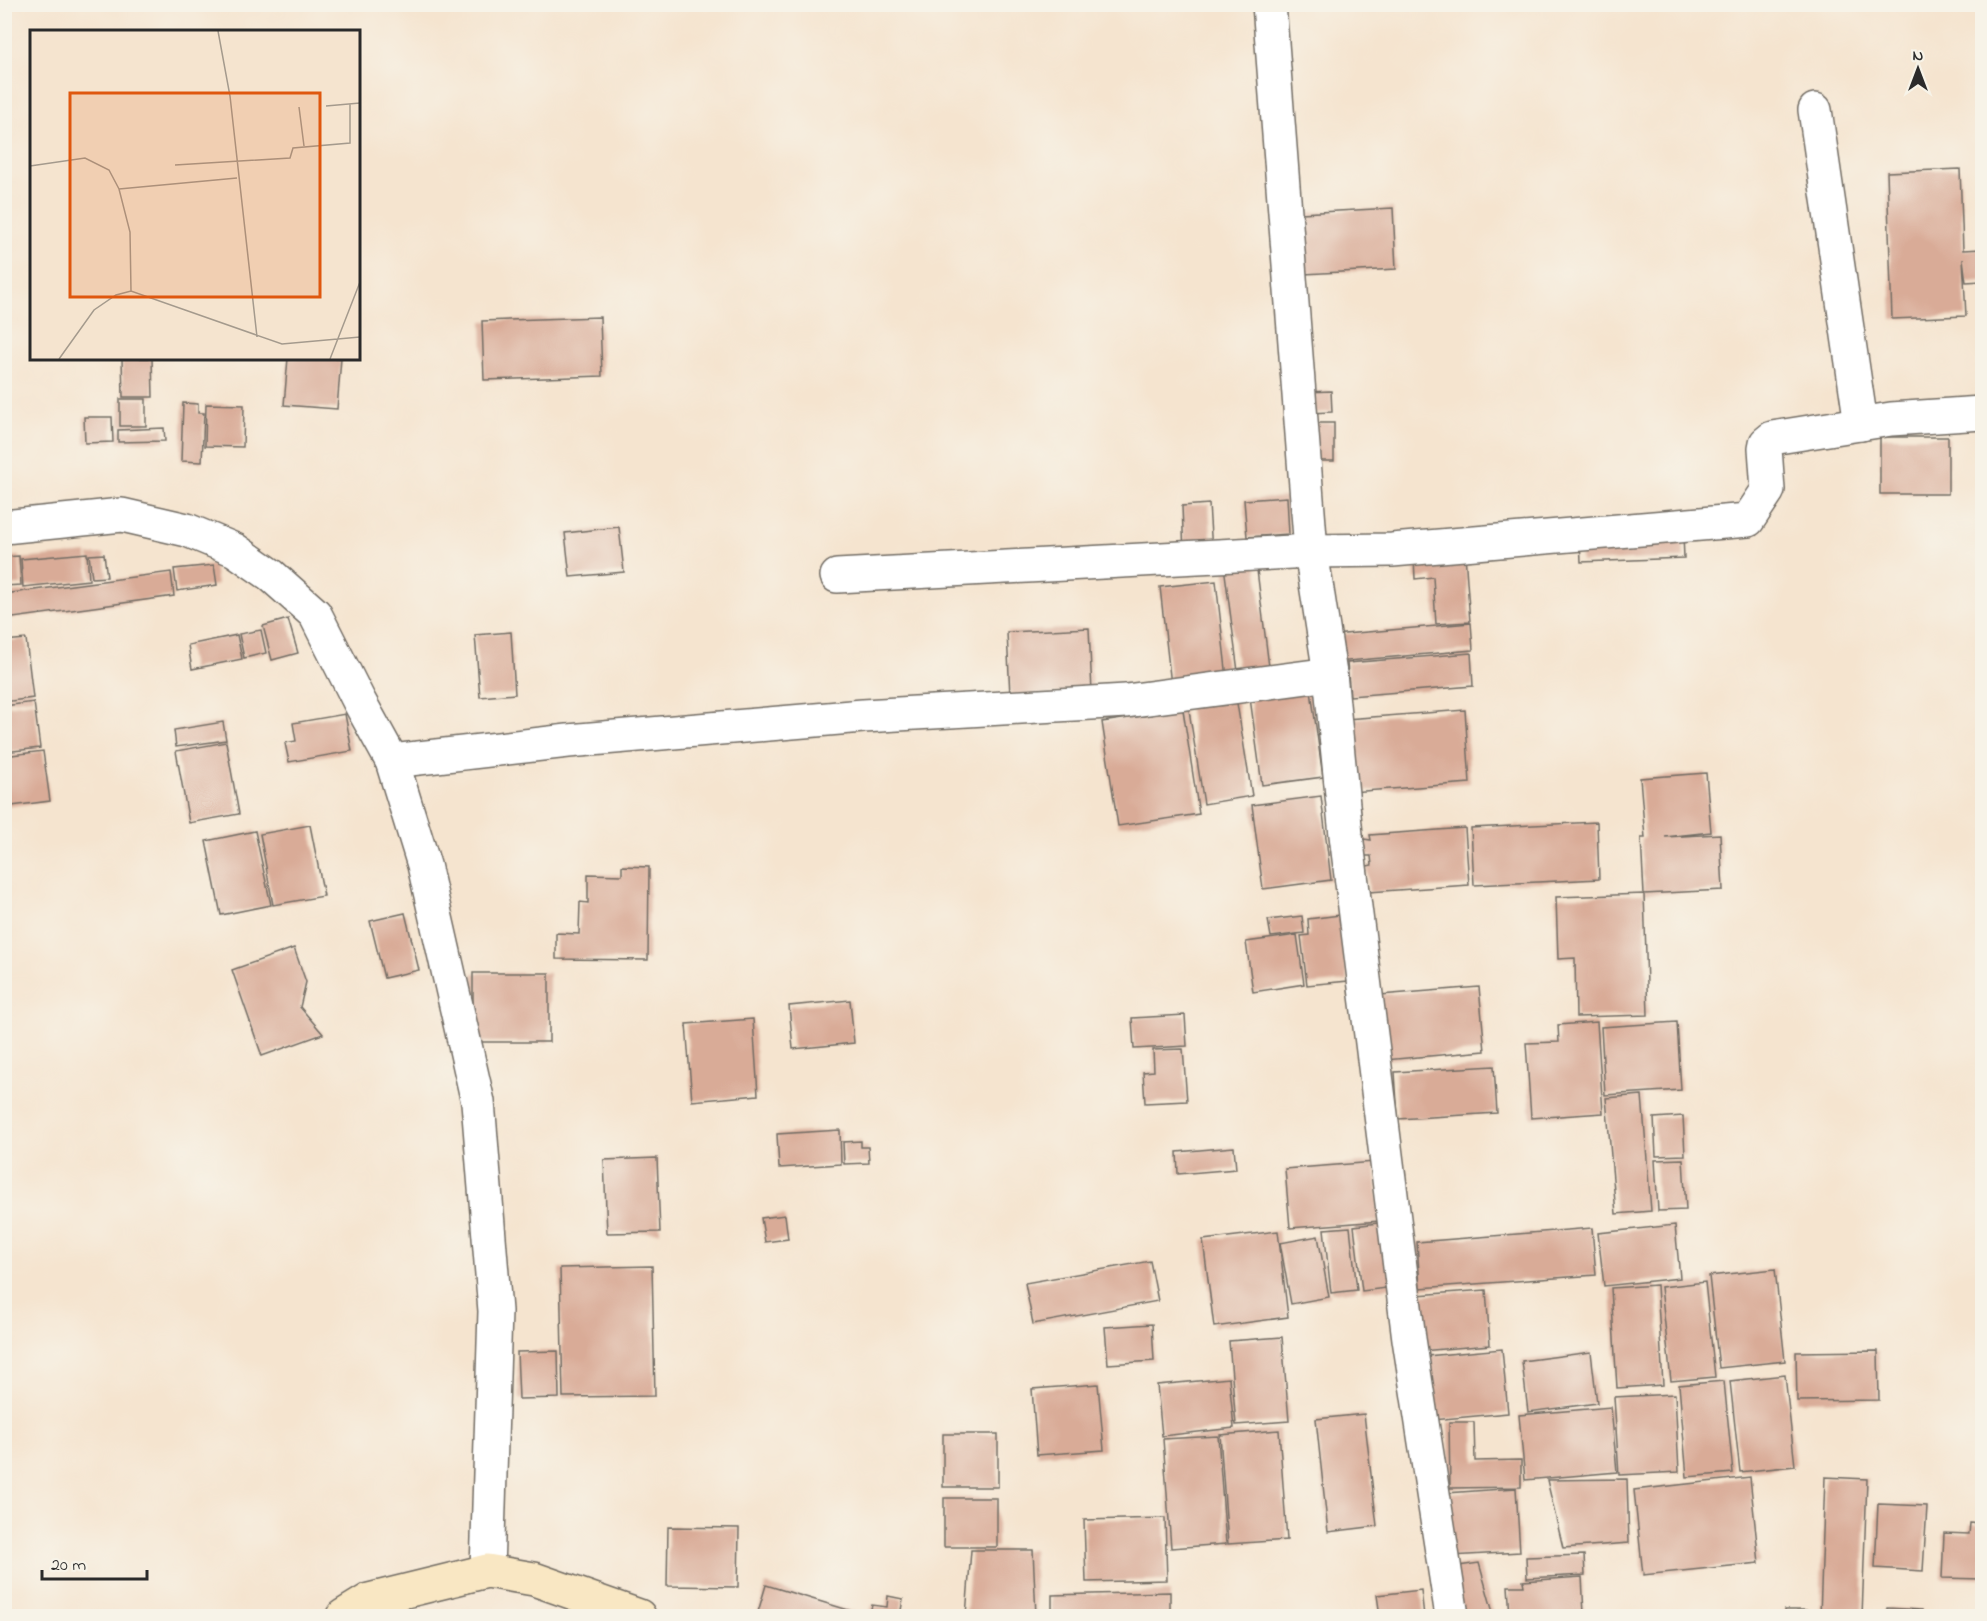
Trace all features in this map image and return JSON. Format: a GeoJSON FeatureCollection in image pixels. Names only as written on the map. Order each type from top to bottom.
{"type":"FeatureCollection","features":[{"type":"Feature","properties":{"kind":"main road"},"geometry":{"type":"LineString","coordinates":[[343,1617],[369,1600],[488,1571],[534,1579],[639,1617]]}},
{"type":"Feature","properties":{"kind":"street"},"geometry":{"type":"LineString","coordinates":[[1269,4],[1311,551],[1330,674],[1346,835],[1409,1339],[1452,1617]]}},
{"type":"Feature","properties":{"kind":"street"},"geometry":{"type":"LineString","coordinates":[[1815,110],[1861,424]]}},
{"type":"Feature","properties":{"kind":"street"},"geometry":{"type":"LineString","coordinates":[[837,576],[1311,551],[1392,550],[1748,520],[1768,490],[1765,448],[1766,443],[1772,438],[1891,419],[1983,412]]}},
{"type":"Feature","properties":{"kind":"street"},"geometry":{"type":"LineString","coordinates":[[4,527],[122,515],[187,530],[235,550],[271,575],[315,614],[359,701],[393,760],[424,865],[478,1102],[495,1311],[488,1571]]}},
{"type":"Feature","properties":{"kind":"street"},"geometry":{"type":"LineString","coordinates":[[393,760],[568,741],[852,717],[1126,701],[1330,674]]}},
{"type":"Feature","properties":{"kind":"building"},"geometry":{"type":"Polygon","coordinates":[[[1960,169],[1963,250],[1982,249],[1982,281],[1966,282],[1963,259],[1966,316],[1892,319],[1887,172],[1960,169]]]}},
{"type":"Feature","properties":{"kind":"building"},"geometry":{"type":"Polygon","coordinates":[[[1393,208],[1396,269],[1304,274],[1301,213],[1393,208]]]}},
{"type":"Feature","properties":{"kind":"building"},"geometry":{"type":"Polygon","coordinates":[[[600,317],[602,376],[484,380],[482,321],[600,317]]]}},
{"type":"Feature","properties":{"kind":"building"},"geometry":{"type":"Polygon","coordinates":[[[122,360],[152,360],[153,397],[123,397],[122,360]]]}},
{"type":"Feature","properties":{"kind":"building"},"geometry":{"type":"Polygon","coordinates":[[[288,360],[341,360],[337,409],[284,405],[288,360]]]}},
{"type":"Feature","properties":{"kind":"building"},"geometry":{"type":"Polygon","coordinates":[[[1331,391],[1332,412],[1308,413],[1307,392],[1331,391]]]}},
{"type":"Feature","properties":{"kind":"building"},"geometry":{"type":"Polygon","coordinates":[[[120,399],[146,399],[146,426],[120,426],[120,399]]]}},
{"type":"Feature","properties":{"kind":"building"},"geometry":{"type":"Polygon","coordinates":[[[183,403],[198,404],[198,413],[204,413],[202,462],[181,461],[183,403]]]}},
{"type":"Feature","properties":{"kind":"building"},"geometry":{"type":"Polygon","coordinates":[[[206,404],[244,405],[243,447],[205,446],[206,404]]]}},
{"type":"Feature","properties":{"kind":"building"},"geometry":{"type":"Polygon","coordinates":[[[84,417],[112,417],[113,442],[85,443],[84,417]]]}},
{"type":"Feature","properties":{"kind":"building"},"geometry":{"type":"Polygon","coordinates":[[[1312,423],[1334,423],[1334,461],[1312,461],[1312,423]]]}},
{"type":"Feature","properties":{"kind":"building"},"geometry":{"type":"Polygon","coordinates":[[[164,428],[165,441],[118,442],[118,430],[164,428]]]}},
{"type":"Feature","properties":{"kind":"building"},"geometry":{"type":"Polygon","coordinates":[[[1880,437],[1948,437],[1948,494],[1880,494],[1880,437]]]}},
{"type":"Feature","properties":{"kind":"building"},"geometry":{"type":"Polygon","coordinates":[[[1287,497],[1289,534],[1247,537],[1244,500],[1287,497]]]}},
{"type":"Feature","properties":{"kind":"building"},"geometry":{"type":"Polygon","coordinates":[[[1209,504],[1212,552],[1184,554],[1182,506],[1209,504]]]}},
{"type":"Feature","properties":{"kind":"building"},"geometry":{"type":"Polygon","coordinates":[[[619,527],[624,572],[570,577],[565,533],[619,527]]]}},
{"type":"Feature","properties":{"kind":"building"},"geometry":{"type":"Polygon","coordinates":[[[1683,535],[1684,558],[1581,562],[1580,539],[1683,535]]]}},
{"type":"Feature","properties":{"kind":"building"},"geometry":{"type":"Polygon","coordinates":[[[87,553],[89,580],[23,587],[21,559],[87,553]]]}},
{"type":"Feature","properties":{"kind":"building"},"geometry":{"type":"Polygon","coordinates":[[[104,554],[107,577],[92,578],[89,555],[104,554]]]}},
{"type":"Feature","properties":{"kind":"building"},"geometry":{"type":"Polygon","coordinates":[[[1465,554],[1470,622],[1436,624],[1433,577],[1415,579],[1414,557],[1465,554]]]}},
{"type":"Feature","properties":{"kind":"building"},"geometry":{"type":"Polygon","coordinates":[[[19,556],[21,585],[4,586],[4,557],[19,556]]]}},
{"type":"Feature","properties":{"kind":"building"},"geometry":{"type":"Polygon","coordinates":[[[1256,562],[1270,675],[1239,679],[1224,566],[1256,562]]]}},
{"type":"Feature","properties":{"kind":"building"},"geometry":{"type":"Polygon","coordinates":[[[214,565],[217,585],[177,591],[174,569],[214,565]]]}},
{"type":"Feature","properties":{"kind":"building"},"geometry":{"type":"Polygon","coordinates":[[[171,572],[174,596],[6,619],[4,594],[171,572]]]}},
{"type":"Feature","properties":{"kind":"building"},"geometry":{"type":"Polygon","coordinates":[[[1216,581],[1227,678],[1171,685],[1160,587],[1216,581]]]}},
{"type":"Feature","properties":{"kind":"building"},"geometry":{"type":"Polygon","coordinates":[[[288,619],[298,653],[272,660],[263,626],[288,619]]]}},
{"type":"Feature","properties":{"kind":"building"},"geometry":{"type":"Polygon","coordinates":[[[1471,623],[1473,650],[1336,662],[1333,635],[1471,623]]]}},
{"type":"Feature","properties":{"kind":"building"},"geometry":{"type":"Polygon","coordinates":[[[1089,628],[1092,692],[1010,696],[1007,632],[1089,628]]]}},
{"type":"Feature","properties":{"kind":"building"},"geometry":{"type":"Polygon","coordinates":[[[261,630],[266,653],[244,658],[239,634],[261,630]]]}},
{"type":"Feature","properties":{"kind":"building"},"geometry":{"type":"Polygon","coordinates":[[[511,632],[515,694],[480,697],[475,635],[511,632]]]}},
{"type":"Feature","properties":{"kind":"building"},"geometry":{"type":"Polygon","coordinates":[[[237,635],[242,659],[192,669],[188,645],[237,635]]]}},
{"type":"Feature","properties":{"kind":"building"},"geometry":{"type":"Polygon","coordinates":[[[26,639],[33,698],[4,702],[4,641],[26,639]]]}},
{"type":"Feature","properties":{"kind":"building"},"geometry":{"type":"Polygon","coordinates":[[[1471,653],[1473,686],[1350,696],[1347,663],[1471,653]]]}},
{"type":"Feature","properties":{"kind":"building"},"geometry":{"type":"Polygon","coordinates":[[[1311,691],[1323,777],[1262,785],[1250,698],[1311,691]]]}},
{"type":"Feature","properties":{"kind":"building"},"geometry":{"type":"Polygon","coordinates":[[[1236,697],[1252,796],[1204,804],[1188,704],[1236,697]]]}},
{"type":"Feature","properties":{"kind":"building"},"geometry":{"type":"Polygon","coordinates":[[[34,702],[40,748],[4,752],[4,706],[34,702]]]}},
{"type":"Feature","properties":{"kind":"building"},"geometry":{"type":"Polygon","coordinates":[[[1183,710],[1199,814],[1118,826],[1102,722],[1183,710]]]}},
{"type":"Feature","properties":{"kind":"building"},"geometry":{"type":"Polygon","coordinates":[[[1465,710],[1470,783],[1351,792],[1346,719],[1465,710]]]}},
{"type":"Feature","properties":{"kind":"building"},"geometry":{"type":"Polygon","coordinates":[[[345,714],[352,751],[289,762],[285,743],[296,741],[293,723],[345,714]]]}},
{"type":"Feature","properties":{"kind":"building"},"geometry":{"type":"Polygon","coordinates":[[[223,722],[226,740],[176,747],[174,730],[223,722]]]}},
{"type":"Feature","properties":{"kind":"building"},"geometry":{"type":"Polygon","coordinates":[[[226,742],[239,814],[189,823],[176,751],[226,742]]]}},
{"type":"Feature","properties":{"kind":"building"},"geometry":{"type":"Polygon","coordinates":[[[43,751],[50,801],[4,807],[4,756],[43,751]]]}},
{"type":"Feature","properties":{"kind":"building"},"geometry":{"type":"Polygon","coordinates":[[[1706,773],[1711,832],[1665,837],[1720,834],[1723,890],[1644,894],[1641,838],[1645,838],[1640,778],[1706,773]]]}},
{"type":"Feature","properties":{"kind":"building"},"geometry":{"type":"Polygon","coordinates":[[[1321,796],[1331,880],[1263,889],[1252,805],[1321,796]]]}},
{"type":"Feature","properties":{"kind":"building"},"geometry":{"type":"Polygon","coordinates":[[[1597,822],[1599,879],[1474,885],[1471,828],[1597,822]]]}},
{"type":"Feature","properties":{"kind":"building"},"geometry":{"type":"Polygon","coordinates":[[[310,825],[324,896],[273,905],[260,834],[310,825]]]}},
{"type":"Feature","properties":{"kind":"building"},"geometry":{"type":"Polygon","coordinates":[[[1465,828],[1469,885],[1369,892],[1367,866],[1372,865],[1371,856],[1365,856],[1364,839],[1371,840],[1370,835],[1465,828]]]}},
{"type":"Feature","properties":{"kind":"building"},"geometry":{"type":"Polygon","coordinates":[[[255,831],[271,905],[221,915],[206,841],[255,831]]]}},
{"type":"Feature","properties":{"kind":"building"},"geometry":{"type":"Polygon","coordinates":[[[622,866],[649,867],[648,960],[556,959],[556,933],[579,934],[580,902],[588,903],[588,874],[622,875],[622,866]]]}},
{"type":"Feature","properties":{"kind":"building"},"geometry":{"type":"Polygon","coordinates":[[[1644,894],[1648,1015],[1576,1017],[1575,958],[1558,959],[1556,897],[1644,894]]]}},
{"type":"Feature","properties":{"kind":"building"},"geometry":{"type":"Polygon","coordinates":[[[405,913],[419,970],[384,978],[370,921],[405,913]]]}},
{"type":"Feature","properties":{"kind":"building"},"geometry":{"type":"Polygon","coordinates":[[[1340,915],[1348,981],[1307,985],[1301,936],[1309,935],[1308,919],[1340,915]]]}},
{"type":"Feature","properties":{"kind":"building"},"geometry":{"type":"Polygon","coordinates":[[[1302,916],[1304,933],[1271,937],[1268,920],[1302,916]]]}},
{"type":"Feature","properties":{"kind":"building"},"geometry":{"type":"Polygon","coordinates":[[[1297,935],[1304,984],[1253,992],[1246,942],[1297,935]]]}},
{"type":"Feature","properties":{"kind":"building"},"geometry":{"type":"Polygon","coordinates":[[[294,948],[306,982],[300,1007],[323,1034],[262,1056],[232,970],[294,948]]]}},
{"type":"Feature","properties":{"kind":"building"},"geometry":{"type":"Polygon","coordinates":[[[473,973],[549,973],[549,1042],[473,1042],[473,973]]]}},
{"type":"Feature","properties":{"kind":"building"},"geometry":{"type":"Polygon","coordinates":[[[1479,987],[1485,1051],[1385,1060],[1380,995],[1479,987]]]}},
{"type":"Feature","properties":{"kind":"building"},"geometry":{"type":"Polygon","coordinates":[[[850,1000],[854,1043],[793,1049],[789,1006],[850,1000]]]}},
{"type":"Feature","properties":{"kind":"building"},"geometry":{"type":"Polygon","coordinates":[[[1185,1015],[1187,1046],[1134,1049],[1132,1018],[1185,1015]]]}},
{"type":"Feature","properties":{"kind":"building"},"geometry":{"type":"Polygon","coordinates":[[[753,1019],[758,1095],[692,1101],[686,1024],[753,1019]]]}},
{"type":"Feature","properties":{"kind":"building"},"geometry":{"type":"Polygon","coordinates":[[[1597,1022],[1603,1113],[1531,1118],[1526,1043],[1559,1042],[1558,1025],[1597,1022]]]}},
{"type":"Feature","properties":{"kind":"building"},"geometry":{"type":"Polygon","coordinates":[[[1677,1022],[1681,1090],[1605,1095],[1601,1027],[1677,1022]]]}},
{"type":"Feature","properties":{"kind":"building"},"geometry":{"type":"Polygon","coordinates":[[[1183,1049],[1187,1101],[1145,1103],[1143,1072],[1154,1071],[1153,1050],[1183,1049]]]}},
{"type":"Feature","properties":{"kind":"building"},"geometry":{"type":"Polygon","coordinates":[[[1494,1066],[1497,1113],[1398,1119],[1395,1072],[1494,1066]]]}},
{"type":"Feature","properties":{"kind":"building"},"geometry":{"type":"Polygon","coordinates":[[[1642,1095],[1651,1211],[1616,1214],[1606,1098],[1642,1095]]]}},
{"type":"Feature","properties":{"kind":"building"},"geometry":{"type":"Polygon","coordinates":[[[1683,1116],[1685,1155],[1656,1156],[1654,1118],[1683,1116]]]}},
{"type":"Feature","properties":{"kind":"building"},"geometry":{"type":"Polygon","coordinates":[[[840,1130],[841,1164],[779,1168],[777,1134],[840,1130]]]}},
{"type":"Feature","properties":{"kind":"building"},"geometry":{"type":"Polygon","coordinates":[[[861,1141],[861,1147],[868,1147],[869,1163],[844,1164],[843,1142],[861,1141]]]}},
{"type":"Feature","properties":{"kind":"building"},"geometry":{"type":"Polygon","coordinates":[[[1234,1147],[1236,1169],[1178,1174],[1177,1152],[1234,1147]]]}},
{"type":"Feature","properties":{"kind":"building"},"geometry":{"type":"Polygon","coordinates":[[[657,1158],[660,1232],[607,1233],[604,1160],[657,1158]]]}},
{"type":"Feature","properties":{"kind":"building"},"geometry":{"type":"Polygon","coordinates":[[[1683,1159],[1686,1210],[1658,1211],[1655,1160],[1683,1159]]]}},
{"type":"Feature","properties":{"kind":"building"},"geometry":{"type":"Polygon","coordinates":[[[1375,1162],[1380,1221],[1290,1228],[1285,1169],[1375,1162]]]}},
{"type":"Feature","properties":{"kind":"building"},"geometry":{"type":"Polygon","coordinates":[[[785,1215],[788,1239],[765,1242],[761,1218],[785,1215]]]}},
{"type":"Feature","properties":{"kind":"building"},"geometry":{"type":"Polygon","coordinates":[[[1386,1222],[1394,1287],[1362,1291],[1354,1226],[1386,1222]]]}},
{"type":"Feature","properties":{"kind":"building"},"geometry":{"type":"Polygon","coordinates":[[[1675,1225],[1680,1278],[1604,1286],[1598,1233],[1675,1225]]]}},
{"type":"Feature","properties":{"kind":"building"},"geometry":{"type":"Polygon","coordinates":[[[1350,1227],[1357,1290],[1331,1293],[1324,1229],[1350,1227]]]}},
{"type":"Feature","properties":{"kind":"building"},"geometry":{"type":"Polygon","coordinates":[[[1592,1228],[1596,1275],[1420,1288],[1417,1242],[1592,1228]]]}},
{"type":"Feature","properties":{"kind":"building"},"geometry":{"type":"Polygon","coordinates":[[[1278,1231],[1288,1317],[1214,1327],[1203,1240],[1278,1231]]]}},
{"type":"Feature","properties":{"kind":"building"},"geometry":{"type":"Polygon","coordinates":[[[1318,1236],[1329,1297],[1291,1304],[1280,1243],[1318,1236]]]}},
{"type":"Feature","properties":{"kind":"building"},"geometry":{"type":"Polygon","coordinates":[[[1150,1261],[1158,1301],[1033,1324],[1025,1283],[1150,1261]]]}},
{"type":"Feature","properties":{"kind":"building"},"geometry":{"type":"Polygon","coordinates":[[[652,1266],[655,1396],[563,1397],[560,1268],[652,1266]]]}},
{"type":"Feature","properties":{"kind":"building"},"geometry":{"type":"Polygon","coordinates":[[[1775,1269],[1785,1361],[1719,1368],[1709,1276],[1775,1269]]]}},
{"type":"Feature","properties":{"kind":"building"},"geometry":{"type":"Polygon","coordinates":[[[1705,1282],[1715,1377],[1671,1381],[1661,1287],[1705,1282]]]}},
{"type":"Feature","properties":{"kind":"building"},"geometry":{"type":"Polygon","coordinates":[[[1657,1285],[1663,1385],[1617,1388],[1611,1288],[1657,1285]]]}},
{"type":"Feature","properties":{"kind":"building"},"geometry":{"type":"Polygon","coordinates":[[[1486,1290],[1490,1345],[1421,1351],[1417,1295],[1486,1290]]]}},
{"type":"Feature","properties":{"kind":"building"},"geometry":{"type":"Polygon","coordinates":[[[1152,1324],[1154,1361],[1108,1364],[1105,1327],[1152,1324]]]}},
{"type":"Feature","properties":{"kind":"building"},"geometry":{"type":"Polygon","coordinates":[[[1282,1337],[1289,1421],[1236,1425],[1229,1341],[1282,1337]]]}},
{"type":"Feature","properties":{"kind":"building"},"geometry":{"type":"Polygon","coordinates":[[[1502,1349],[1508,1413],[1433,1420],[1427,1356],[1502,1349]]]}},
{"type":"Feature","properties":{"kind":"building"},"geometry":{"type":"Polygon","coordinates":[[[558,1351],[559,1398],[519,1399],[517,1352],[558,1351]]]}},
{"type":"Feature","properties":{"kind":"building"},"geometry":{"type":"Polygon","coordinates":[[[1878,1351],[1879,1400],[1797,1401],[1796,1352],[1878,1351]]]}},
{"type":"Feature","properties":{"kind":"building"},"geometry":{"type":"Polygon","coordinates":[[[1591,1352],[1597,1403],[1528,1412],[1522,1361],[1591,1352]]]}},
{"type":"Feature","properties":{"kind":"building"},"geometry":{"type":"Polygon","coordinates":[[[1785,1375],[1795,1466],[1740,1472],[1730,1381],[1785,1375]]]}},
{"type":"Feature","properties":{"kind":"building"},"geometry":{"type":"Polygon","coordinates":[[[1229,1378],[1234,1428],[1162,1436],[1157,1385],[1229,1378]]]}},
{"type":"Feature","properties":{"kind":"building"},"geometry":{"type":"Polygon","coordinates":[[[1724,1381],[1733,1473],[1687,1477],[1679,1385],[1724,1381]]]}},
{"type":"Feature","properties":{"kind":"building"},"geometry":{"type":"Polygon","coordinates":[[[1098,1384],[1104,1450],[1037,1455],[1032,1389],[1098,1384]]]}},
{"type":"Feature","properties":{"kind":"building"},"geometry":{"type":"Polygon","coordinates":[[[1675,1394],[1679,1472],[1619,1475],[1614,1397],[1675,1394]]]}},
{"type":"Feature","properties":{"kind":"building"},"geometry":{"type":"Polygon","coordinates":[[[1611,1407],[1617,1472],[1525,1480],[1519,1415],[1611,1407]]]}},
{"type":"Feature","properties":{"kind":"building"},"geometry":{"type":"Polygon","coordinates":[[[1364,1414],[1377,1526],[1328,1532],[1316,1419],[1364,1414]]]}},
{"type":"Feature","properties":{"kind":"building"},"geometry":{"type":"Polygon","coordinates":[[[1449,1422],[1474,1422],[1475,1461],[1521,1460],[1521,1487],[1450,1488],[1449,1422]]]}},
{"type":"Feature","properties":{"kind":"building"},"geometry":{"type":"Polygon","coordinates":[[[1279,1430],[1287,1540],[1228,1544],[1220,1435],[1279,1430]]]}},
{"type":"Feature","properties":{"kind":"building"},"geometry":{"type":"Polygon","coordinates":[[[943,1434],[998,1434],[998,1487],[943,1487],[943,1434]]]}},
{"type":"Feature","properties":{"kind":"building"},"geometry":{"type":"Polygon","coordinates":[[[1218,1436],[1226,1544],[1171,1548],[1163,1439],[1218,1436]]]}},
{"type":"Feature","properties":{"kind":"building"},"geometry":{"type":"Polygon","coordinates":[[[1750,1477],[1759,1563],[1643,1575],[1634,1490],[1750,1477]]]}},
{"type":"Feature","properties":{"kind":"building"},"geometry":{"type":"Polygon","coordinates":[[[1825,1477],[1867,1479],[1862,1616],[1820,1616],[1825,1477]]]}},
{"type":"Feature","properties":{"kind":"building"},"geometry":{"type":"Polygon","coordinates":[[[1627,1479],[1629,1543],[1563,1548],[1547,1480],[1627,1479]]]}},
{"type":"Feature","properties":{"kind":"building"},"geometry":{"type":"Polygon","coordinates":[[[1516,1488],[1520,1552],[1451,1556],[1447,1493],[1516,1488]]]}},
{"type":"Feature","properties":{"kind":"building"},"geometry":{"type":"Polygon","coordinates":[[[944,1498],[997,1498],[997,1547],[944,1547],[944,1498]]]}},
{"type":"Feature","properties":{"kind":"building"},"geometry":{"type":"Polygon","coordinates":[[[1878,1504],[1927,1506],[1923,1571],[1875,1568],[1878,1504]]]}},
{"type":"Feature","properties":{"kind":"building"},"geometry":{"type":"Polygon","coordinates":[[[1165,1518],[1167,1580],[1086,1582],[1084,1520],[1165,1518]]]}},
{"type":"Feature","properties":{"kind":"building"},"geometry":{"type":"Polygon","coordinates":[[[1970,1523],[1982,1524],[1982,1579],[1942,1578],[1944,1533],[1969,1534],[1970,1523]]]}},
{"type":"Feature","properties":{"kind":"building"},"geometry":{"type":"Polygon","coordinates":[[[668,1527],[739,1528],[738,1587],[667,1586],[668,1527]]]}},
{"type":"Feature","properties":{"kind":"building"},"geometry":{"type":"Polygon","coordinates":[[[971,1550],[1033,1550],[1036,1616],[966,1616],[971,1550]]]}},
{"type":"Feature","properties":{"kind":"building"},"geometry":{"type":"Polygon","coordinates":[[[1584,1555],[1585,1575],[1527,1578],[1526,1557],[1584,1555]]]}},
{"type":"Feature","properties":{"kind":"building"},"geometry":{"type":"Polygon","coordinates":[[[1479,1563],[1494,1616],[1461,1616],[1452,1567],[1479,1563]]]}},
{"type":"Feature","properties":{"kind":"building"},"geometry":{"type":"Polygon","coordinates":[[[1582,1577],[1584,1614],[1510,1616],[1508,1586],[1524,1586],[1523,1581],[1582,1577]]]}},
{"type":"Feature","properties":{"kind":"building"},"geometry":{"type":"Polygon","coordinates":[[[766,1585],[855,1612],[854,1616],[773,1616],[758,1612],[766,1585]]]}},
{"type":"Feature","properties":{"kind":"building"},"geometry":{"type":"Polygon","coordinates":[[[1421,1590],[1424,1616],[1380,1616],[1377,1595],[1421,1590]]]}},
{"type":"Feature","properties":{"kind":"building"},"geometry":{"type":"Polygon","coordinates":[[[1170,1592],[1170,1616],[1052,1616],[1052,1595],[1170,1592]]]}},
{"type":"Feature","properties":{"kind":"building"},"geometry":{"type":"Polygon","coordinates":[[[888,1596],[903,1599],[900,1616],[869,1616],[872,1605],[887,1607],[888,1596]]]}},
{"type":"Feature","properties":{"kind":"building"},"geometry":{"type":"Polygon","coordinates":[[[1887,1608],[1922,1610],[1922,1616],[1887,1616],[1887,1608]]]}},
{"type":"Feature","properties":{"kind":"building"},"geometry":{"type":"Polygon","coordinates":[[[1784,1610],[1806,1610],[1806,1616],[1784,1616],[1784,1610]]]}}]}
